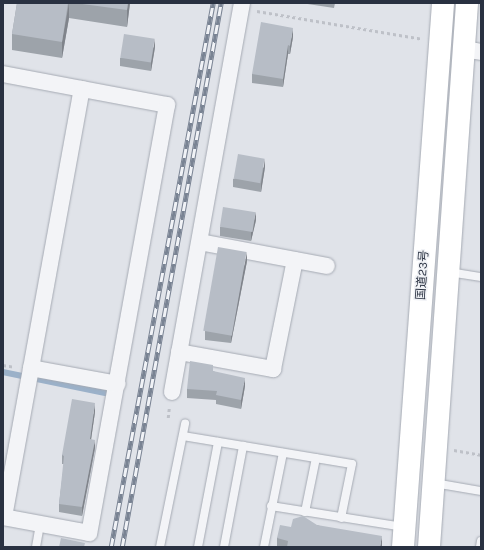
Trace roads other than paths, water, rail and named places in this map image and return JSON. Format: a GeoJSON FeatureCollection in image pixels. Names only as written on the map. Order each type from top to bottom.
{"type":"FeatureCollection","features":[{"type":"Feature","properties":{"kind":"highway","name":"国道23号"},"geometry":{"type":"LineString","coordinates":[[404,537],[443,3]]}},
{"type":"Feature","properties":{"kind":"highway","name":"国道23号"},"geometry":{"type":"LineString","coordinates":[[429,547],[448,272],[472,51],[467,3]]}},
{"type":"Feature","properties":{"kind":"street"},"geometry":{"type":"LineString","coordinates":[[172,392],[242,6]]}},
{"type":"Feature","properties":{"kind":"street"},"geometry":{"type":"LineString","coordinates":[[3,74],[167,104],[118,384],[89,533],[4,517],[82,89]]}},
{"type":"Feature","properties":{"kind":"street"},"geometry":{"type":"LineString","coordinates":[[200,242],[327,266]]}},
{"type":"Feature","properties":{"kind":"street"},"geometry":{"type":"LineString","coordinates":[[179,352],[273,370],[295,260]]}},
{"type":"Feature","properties":{"kind":"street"},"geometry":{"type":"LineString","coordinates":[[30,374],[118,384]]}},
{"type":"Feature","properties":{"kind":"lane"},"geometry":{"type":"LineString","coordinates":[[448,272],[480,277]]}},
{"type":"Feature","properties":{"kind":"lane"},"geometry":{"type":"LineString","coordinates":[[160,547],[185,424]]}},
{"type":"Feature","properties":{"kind":"lane"},"geometry":{"type":"LineString","coordinates":[[183,436],[352,464],[341,518]]}},
{"type":"Feature","properties":{"kind":"lane"},"geometry":{"type":"LineString","coordinates":[[198,547],[218,442]]}},
{"type":"Feature","properties":{"kind":"lane"},"geometry":{"type":"LineString","coordinates":[[224,547],[244,446]]}},
{"type":"Feature","properties":{"kind":"lane"},"geometry":{"type":"LineString","coordinates":[[264,547],[271,506],[283,453]]}},
{"type":"Feature","properties":{"kind":"lane"},"geometry":{"type":"LineString","coordinates":[[305,512],[316,458]]}},
{"type":"Feature","properties":{"kind":"lane"},"geometry":{"type":"LineString","coordinates":[[433,483],[481,491]]}},
{"type":"Feature","properties":{"kind":"lane"},"geometry":{"type":"LineString","coordinates":[[271,506],[341,518],[404,537]]}},
{"type":"Feature","properties":{"kind":"lane"},"geometry":{"type":"LineString","coordinates":[[36,547],[40,524]]}},
{"type":"Feature","properties":{"kind":"lane"},"geometry":{"type":"LineString","coordinates":[[480,547],[481,541]]}},
{"type":"Feature","properties":{"kind":"waterway"},"geometry":{"type":"LineString","coordinates":[[3,372],[105,393]]}},
{"type":"Feature","properties":{"kind":"railway"},"geometry":{"type":"LineString","coordinates":[[111,547],[213,3]]}},
{"type":"Feature","properties":{"kind":"railway"},"geometry":{"type":"LineString","coordinates":[[122,547],[221,3]]}}]}
